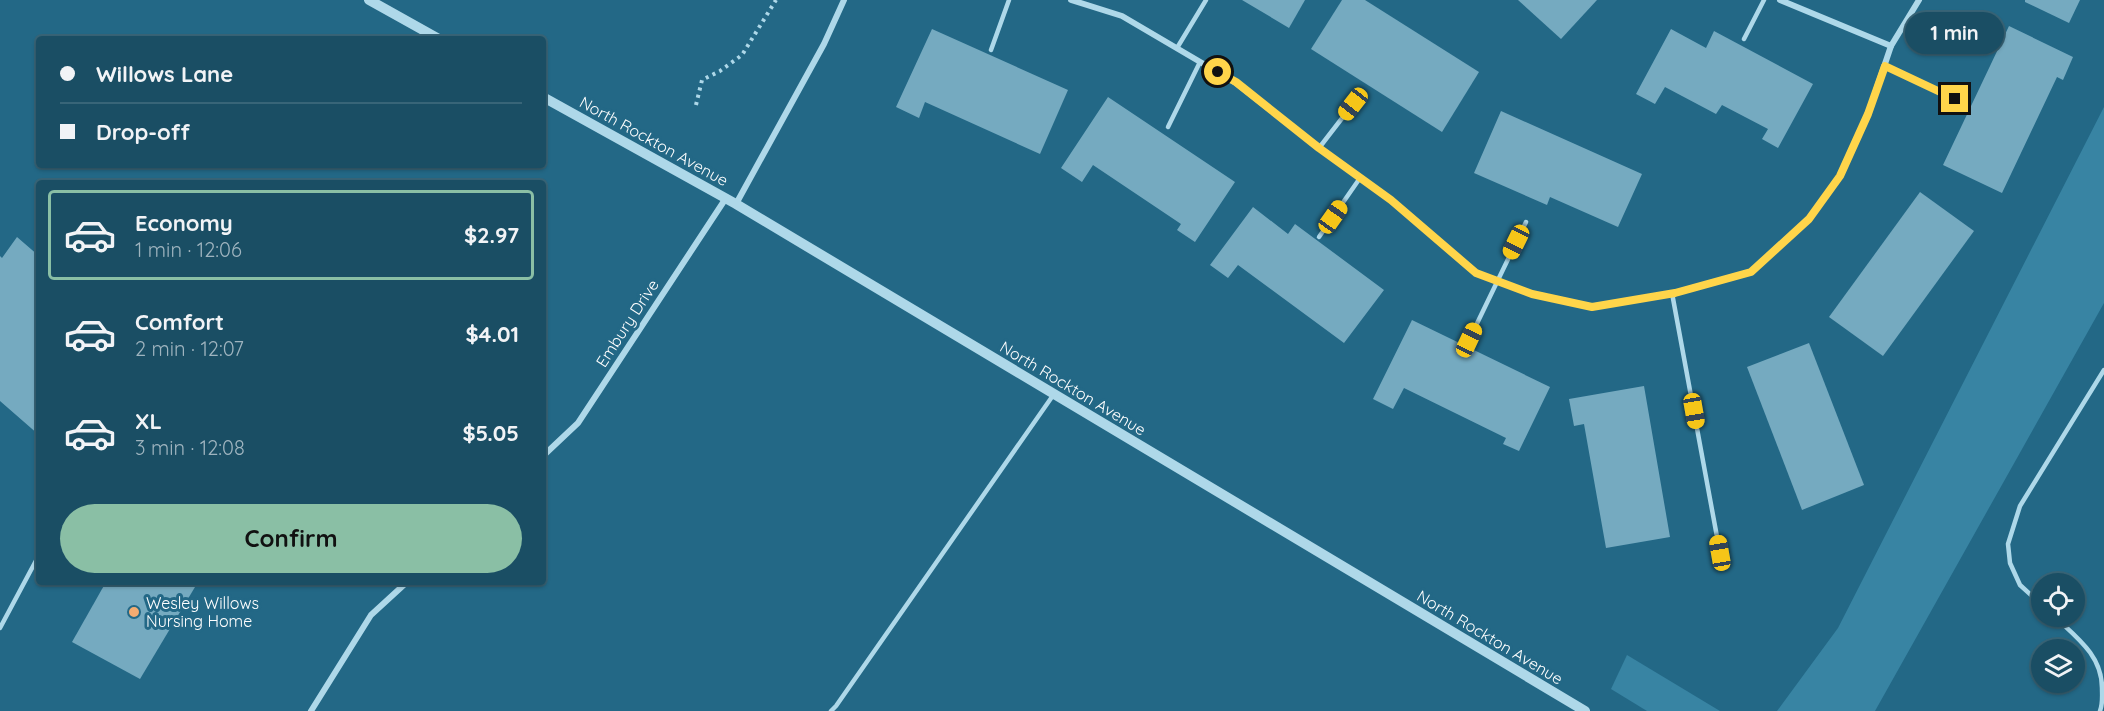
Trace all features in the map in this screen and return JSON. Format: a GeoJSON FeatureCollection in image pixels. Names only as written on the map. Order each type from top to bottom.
{"type":"FeatureCollection","features":[{"type":"Feature","properties":{"kind":"street"},"geometry":{"type":"LineString","coordinates":[[369,0],[434,36]]}},
{"type":"Feature","properties":{"kind":"street","name":"Embury Drive"},"geometry":{"type":"LineString","coordinates":[[546,453],[578,423],[731,201],[824,44],[844,0]]}},
{"type":"Feature","properties":{"kind":"street"},"geometry":{"type":"LineString","coordinates":[[1071,0],[1122,16],[1236,82],[1319,148],[1391,200],[1476,273],[1532,294],[1592,307],[1672,293],[1751,272],[1809,219],[1840,176],[1868,114],[1891,46],[1919,0]]}},
{"type":"Feature","properties":{"kind":"street"},"geometry":{"type":"LineString","coordinates":[[1780,0],[1891,46]]}},
{"type":"Feature","properties":{"kind":"street","name":"North Rockton Avenue"},"geometry":{"type":"LineString","coordinates":[[546,99],[731,201],[1585,711]]}},
{"type":"Feature","properties":{"kind":"street"},"geometry":{"type":"LineString","coordinates":[[312,711],[371,615],[404,585]]}},
{"type":"Feature","properties":{"kind":"lane"},"geometry":{"type":"LineString","coordinates":[[992,50],[1009,0]]}},
{"type":"Feature","properties":{"kind":"lane"},"geometry":{"type":"LineString","coordinates":[[1177,48],[1206,0]]}},
{"type":"Feature","properties":{"kind":"lane"},"geometry":{"type":"LineString","coordinates":[[1744,39],[1764,0]]}},
{"type":"Feature","properties":{"kind":"lane"},"geometry":{"type":"LineString","coordinates":[[1168,127],[1200,62]]}},
{"type":"Feature","properties":{"kind":"lane"},"geometry":{"type":"LineString","coordinates":[[1885,66],[1955,99]]}},
{"type":"Feature","properties":{"kind":"lane"},"geometry":{"type":"LineString","coordinates":[[1319,148],[1353,104]]}},
{"type":"Feature","properties":{"kind":"lane"},"geometry":{"type":"LineString","coordinates":[[1319,237],[1360,178]]}},
{"type":"Feature","properties":{"kind":"lane"},"geometry":{"type":"LineString","coordinates":[[1469,340],[1526,222]]}},
{"type":"Feature","properties":{"kind":"lane"},"geometry":{"type":"LineString","coordinates":[[1672,293],[1720,553]]}},
{"type":"Feature","properties":{"kind":"lane"},"geometry":{"type":"LineString","coordinates":[[2031,595],[2020,585],[2010,563],[2008,544],[2020,506],[2104,370]]}},
{"type":"Feature","properties":{"kind":"lane"},"geometry":{"type":"LineString","coordinates":[[831,711],[1054,394]]}},
{"type":"Feature","properties":{"kind":"lane"},"geometry":{"type":"LineString","coordinates":[[0,628],[36,561]]}},
{"type":"Feature","properties":{"kind":"lane"},"geometry":{"type":"LineString","coordinates":[[2066,627],[2087,647],[2102,674],[2103,705],[2100,711]]}},
{"type":"Feature","properties":{"kind":"path"},"geometry":{"type":"LineString","coordinates":[[696,105],[702,81],[742,55],[776,0]]}},
{"type":"Feature","properties":{"kind":"shaded area"},"geometry":{"type":"Polygon","coordinates":[[[2104,107],[2104,303],[1875,711],[1777,711],[1838,628],[2104,107]]]}},
{"type":"Feature","properties":{"kind":"shaded area"},"geometry":{"type":"Polygon","coordinates":[[[1627,655],[1720,711],[1647,711],[1611,689],[1627,655]]]}},
{"type":"Feature","properties":{"kind":"building"},"geometry":{"type":"Polygon","coordinates":[[[1242,0],[1305,0],[1289,28],[1242,0]]]}},
{"type":"Feature","properties":{"kind":"building"},"geometry":{"type":"Polygon","coordinates":[[[1342,0],[1365,0],[1479,72],[1442,132],[1311,49],[1342,0]]]}},
{"type":"Feature","properties":{"kind":"building"},"geometry":{"type":"Polygon","coordinates":[[[1518,0],[1597,0],[1561,39],[1518,0]]]}},
{"type":"Feature","properties":{"kind":"building"},"geometry":{"type":"Polygon","coordinates":[[[2025,0],[2080,0],[2069,23],[2025,0]]]}},
{"type":"Feature","properties":{"kind":"building"},"geometry":{"type":"Polygon","coordinates":[[[2009,26],[2073,57],[2063,80],[2057,77],[2002,193],[1943,165],[2009,26]]]}},
{"type":"Feature","properties":{"kind":"building"},"geometry":{"type":"Polygon","coordinates":[[[932,29],[1068,90],[1040,154],[925,102],[919,118],[896,107],[932,29]]]}},
{"type":"Feature","properties":{"kind":"building"},"geometry":{"type":"Polygon","coordinates":[[[1671,29],[1706,48],[1714,31],[1813,84],[1778,148],[1762,139],[1768,129],[1722,105],[1716,114],[1665,87],[1655,104],[1636,94],[1671,29]]]}},
{"type":"Feature","properties":{"kind":"building"},"geometry":{"type":"Polygon","coordinates":[[[1108,97],[1235,182],[1195,242],[1177,230],[1181,224],[1093,165],[1082,182],[1061,168],[1108,97]]]}},
{"type":"Feature","properties":{"kind":"building"},"geometry":{"type":"Polygon","coordinates":[[[1501,111],[1642,174],[1618,227],[1550,197],[1547,205],[1474,173],[1501,111]]]}},
{"type":"Feature","properties":{"kind":"building"},"geometry":{"type":"Polygon","coordinates":[[[1920,192],[1974,231],[1883,356],[1829,317],[1920,192]]]}},
{"type":"Feature","properties":{"kind":"building"},"geometry":{"type":"Polygon","coordinates":[[[1253,207],[1288,234],[1295,224],[1384,290],[1344,343],[1238,265],[1228,278],[1210,265],[1253,207]]]}},
{"type":"Feature","properties":{"kind":"building"},"geometry":{"type":"Polygon","coordinates":[[[17,237],[36,253],[36,432],[0,401],[0,256],[2,258],[17,237]]]}},
{"type":"Feature","properties":{"kind":"building"},"geometry":{"type":"Polygon","coordinates":[[[1412,320],[1550,387],[1519,451],[1503,444],[1506,438],[1404,388],[1393,409],[1373,399],[1412,320]]]}},
{"type":"Feature","properties":{"kind":"building"},"geometry":{"type":"Polygon","coordinates":[[[1809,343],[1864,485],[1802,510],[1747,367],[1809,343]]]}},
{"type":"Feature","properties":{"kind":"building"},"geometry":{"type":"Polygon","coordinates":[[[1644,386],[1670,537],[1606,548],[1584,424],[1574,426],[1569,399],[1644,386]]]}},
{"type":"Feature","properties":{"kind":"building","name":"Wesley Willows Nursing Home"},"geometry":{"type":"Polygon","coordinates":[[[104,585],[196,585],[140,679],[72,642],[104,585]]]}},
{"type":"Feature","properties":{"kind":"place","name":"Wesley Willows Nursing Home"},"geometry":{"type":"Point","coordinates":[134,612]}},
{"type":"Feature","properties":{"kind":"route"},"geometry":{"type":"LineString","coordinates":[[1218,72],[1236,82],[1319,148],[1391,200],[1476,273],[1532,294],[1592,307],[1675,293],[1751,272],[1809,219],[1840,176],[1868,114],[1885,66],[1955,99]]}}]}
